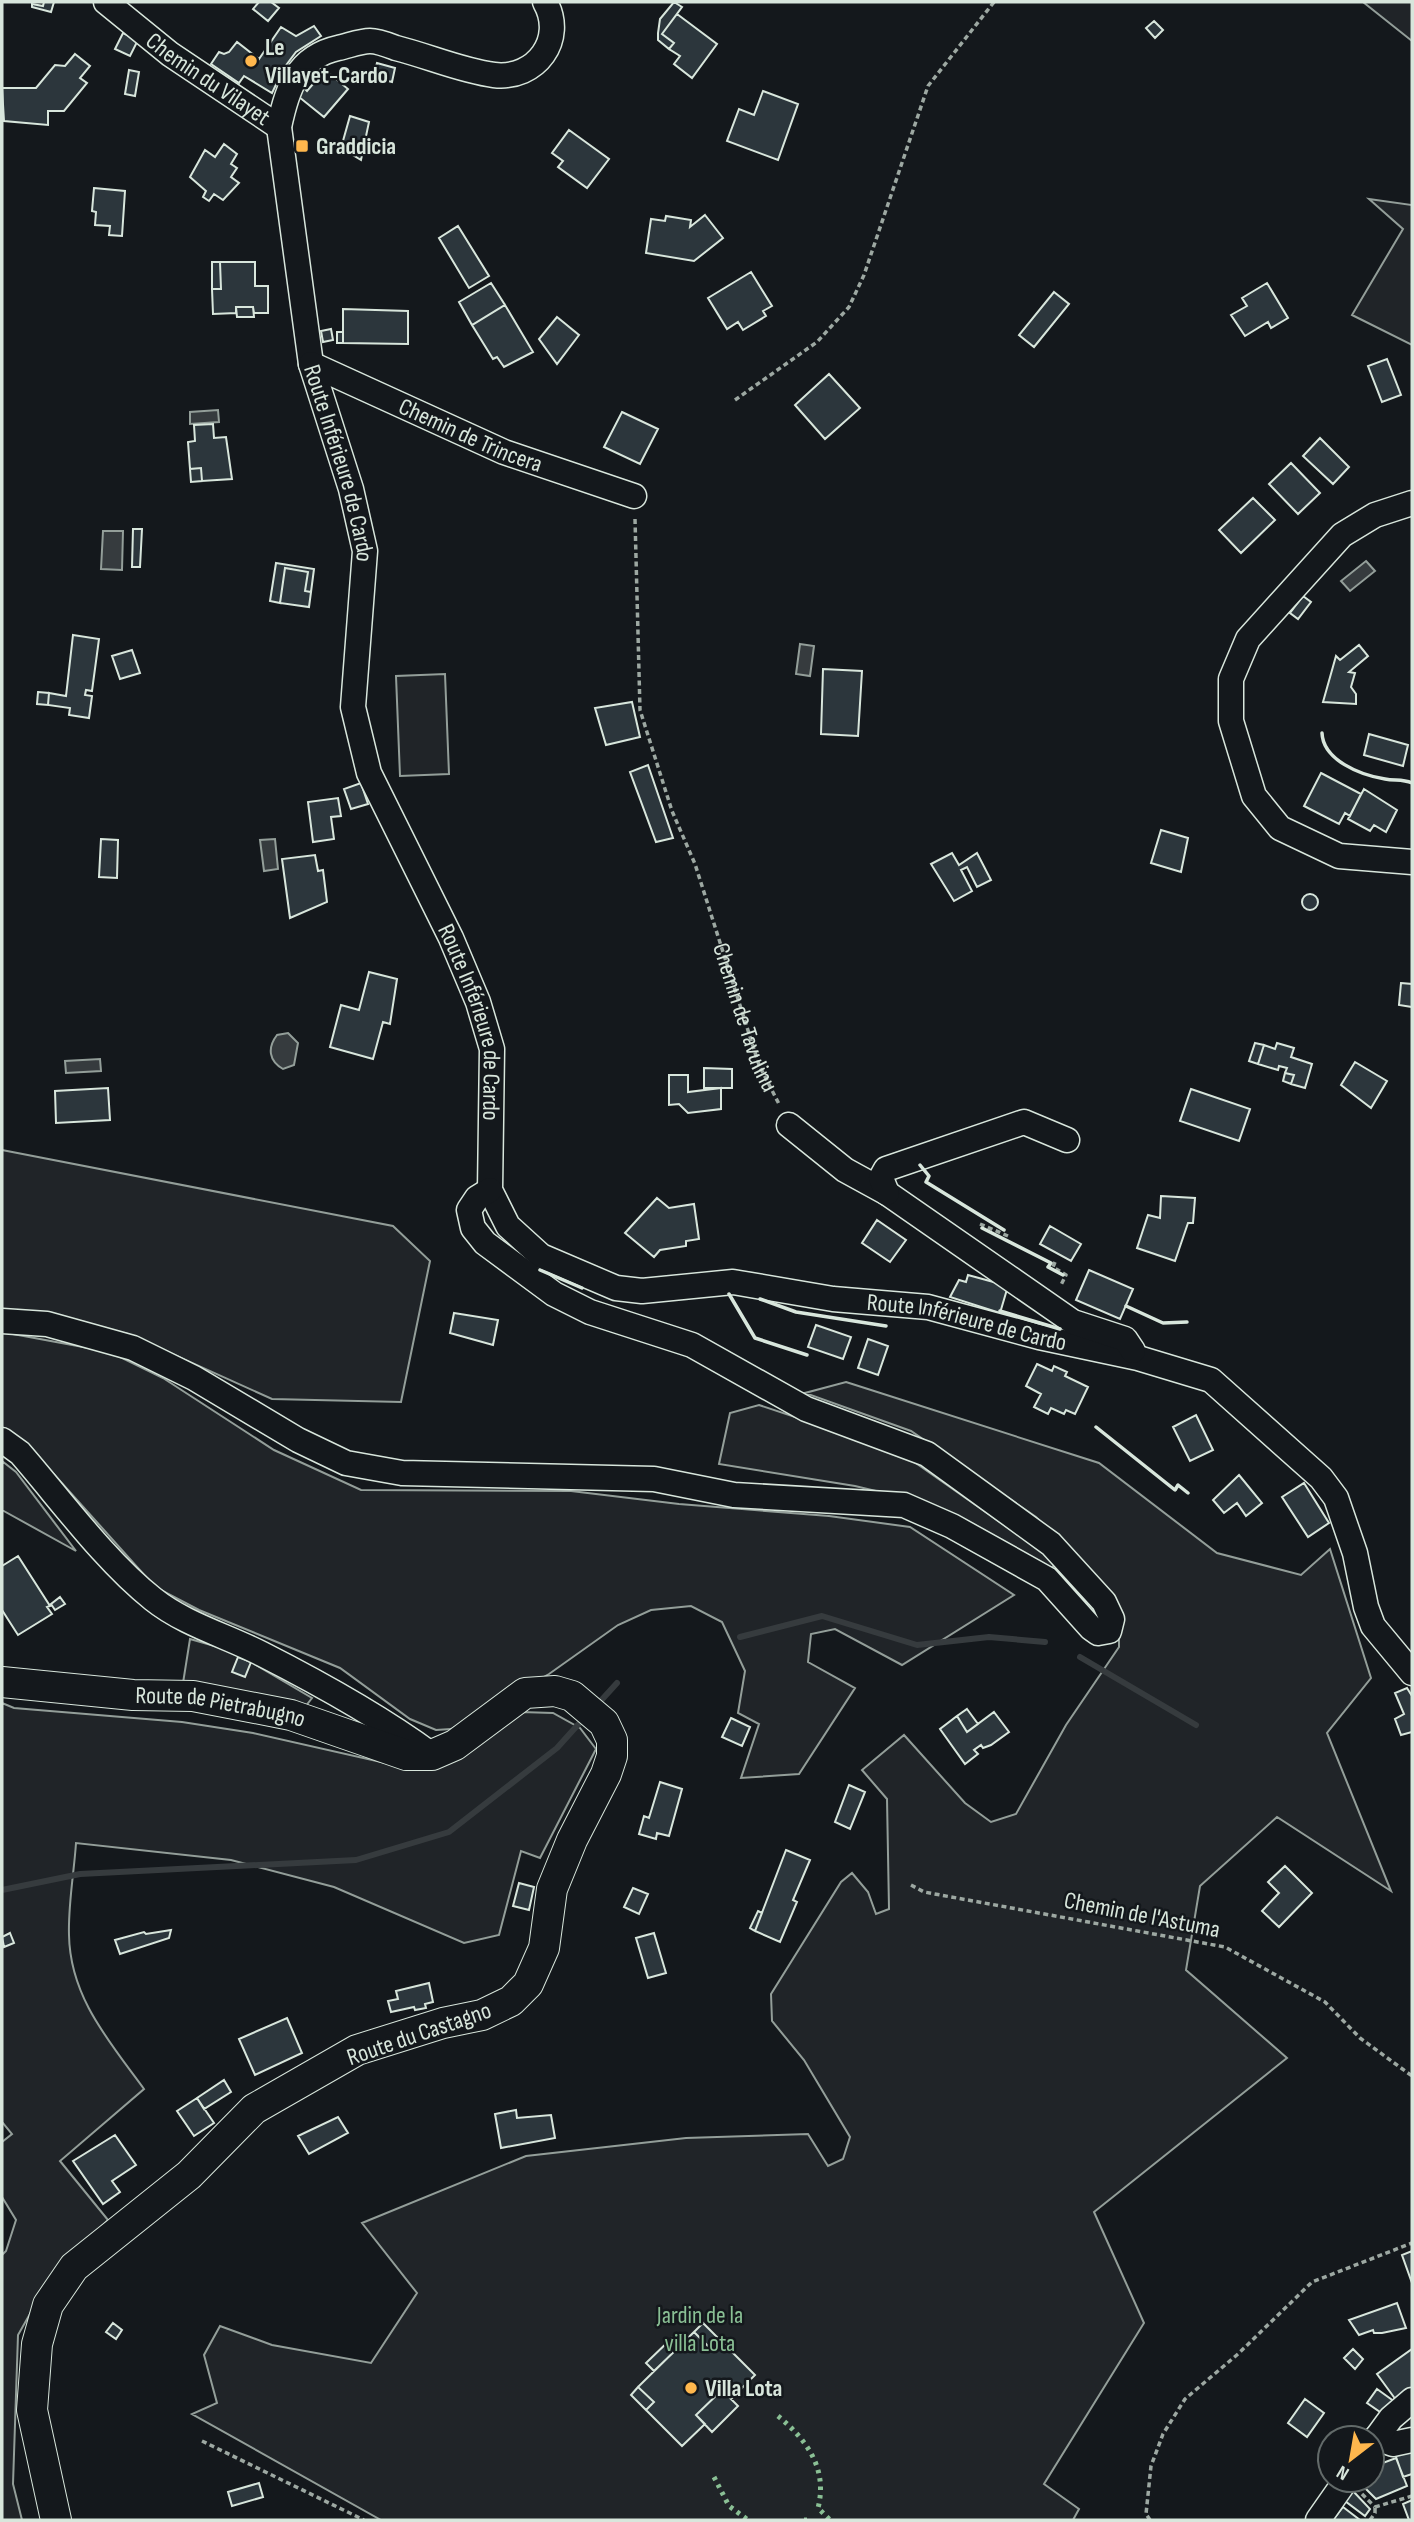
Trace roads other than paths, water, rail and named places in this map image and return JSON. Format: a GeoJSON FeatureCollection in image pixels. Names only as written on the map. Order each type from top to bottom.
{"type":"FeatureCollection","features":[{"type":"Feature","properties":{"kind":"main road","name":"Route de Pietrabugno"},"geometry":{"type":"LineString","coordinates":[[2,1682],[133,1695],[193,1696],[291,1715],[406,1755],[432,1755]]}},
{"type":"Feature","properties":{"kind":"main road","name":"Route du Castagno"},"geometry":{"type":"LineString","coordinates":[[56,2520],[32,2410],[37,2344],[48,2305],[74,2267],[189,2175],[254,2109],[357,2049],[443,2023],[482,2015],[511,2001],[528,1984],[544,1948],[552,1889],[612,1756],[612,1740],[604,1723],[572,1696],[555,1691],[525,1693],[455,1745],[432,1755]]}},
{"type":"Feature","properties":{"kind":"street","name":"Chemin du Vilayet"},"geometry":{"type":"LineString","coordinates":[[106,2],[170,54],[279,127]]}},
{"type":"Feature","properties":{"kind":"street","name":"Route Inférieure de Cardo"},"geometry":{"type":"LineString","coordinates":[[545,2],[549,9],[552,40],[540,61],[516,75],[494,75],[371,41],[334,49],[322,52],[300,67],[286,93],[279,127],[311,364],[351,489],[365,551],[353,707],[369,773],[451,938],[478,1002],[492,1049],[491,1190],[508,1226],[541,1256],[616,1289],[642,1291],[733,1283],[833,1299],[928,1307],[1040,1337],[1138,1358],[1211,1380],[1321,1478],[1343,1510],[1366,1607],[1374,1626],[1412,1674]]}},
{"type":"Feature","properties":{"kind":"street","name":"Chemin de Trincera"},"geometry":{"type":"LineString","coordinates":[[311,364],[504,452],[634,496]]}},
{"type":"Feature","properties":{"kind":"street"},"geometry":{"type":"LineString","coordinates":[[1412,503],[1375,515],[1342,535],[1248,639],[1231,679],[1231,721],[1254,796],[1280,828],[1339,856],[1412,862]]}},
{"type":"Feature","properties":{"kind":"street"},"geometry":{"type":"LineString","coordinates":[[887,1193],[881,1178],[886,1169],[1024,1122],[1067,1140]]}},
{"type":"Feature","properties":{"kind":"street"},"geometry":{"type":"LineString","coordinates":[[789,1125],[845,1170],[887,1193],[1073,1322],[1125,1339],[1138,1358]]}},
{"type":"Feature","properties":{"kind":"street"},"geometry":{"type":"LineString","coordinates":[[2,1321],[47,1324],[133,1348],[194,1378],[298,1440],[346,1463],[402,1473],[654,1479],[734,1495],[904,1505],[952,1526],[1047,1579],[1091,1628],[1098,1633],[1109,1631],[1112,1619],[1104,1602],[1051,1544],[928,1454],[806,1409],[692,1345],[590,1312],[554,1294],[485,1243],[473,1228],[469,1210],[477,1198],[491,1190]]}},
{"type":"Feature","properties":{"kind":"street"},"geometry":{"type":"LineString","coordinates":[[2,1440],[20,1453],[127,1574],[154,1600],[180,1616],[261,1654],[383,1718],[432,1755]]}},
{"type":"Feature","properties":{"kind":"street"},"geometry":{"type":"LineString","coordinates":[[1386,2425],[1412,2400]]}},
{"type":"Feature","properties":{"kind":"street"},"geometry":{"type":"LineString","coordinates":[[1386,2443],[1412,2440]]}},
{"type":"Feature","properties":{"kind":"street"},"geometry":{"type":"LineString","coordinates":[[1318,2520],[1336,2494]]}},
{"type":"Feature","properties":{"kind":"waterway"},"geometry":{"type":"LineString","coordinates":[[740,1637],[822,1616],[917,1645],[989,1637],[1045,1642]]}},
{"type":"Feature","properties":{"kind":"waterway"},"geometry":{"type":"LineString","coordinates":[[1080,1657],[1196,1725]]}},
{"type":"Feature","properties":{"kind":"waterway"},"geometry":{"type":"LineString","coordinates":[[597,1705],[617,1683]]}},
{"type":"Feature","properties":{"kind":"waterway"},"geometry":{"type":"LineString","coordinates":[[2,1890],[80,1874],[356,1860],[449,1832],[557,1748],[584,1718]]}},
{"type":"Feature","properties":{"kind":"place","name":"Le Villayet-Cardo"},"geometry":{"type":"Point","coordinates":[251,61]}},
{"type":"Feature","properties":{"kind":"place","name":"Graddicia"},"geometry":{"type":"Point","coordinates":[302,146]}},
{"type":"Feature","properties":{"kind":"place","name":"Villa Lota"},"geometry":{"type":"Point","coordinates":[691,2388]}},
{"type":"Feature","properties":{"kind":"park label","name":"Jardin de la villa Lota"},"geometry":{"type":"Point","coordinates":[700,2329]}}]}
